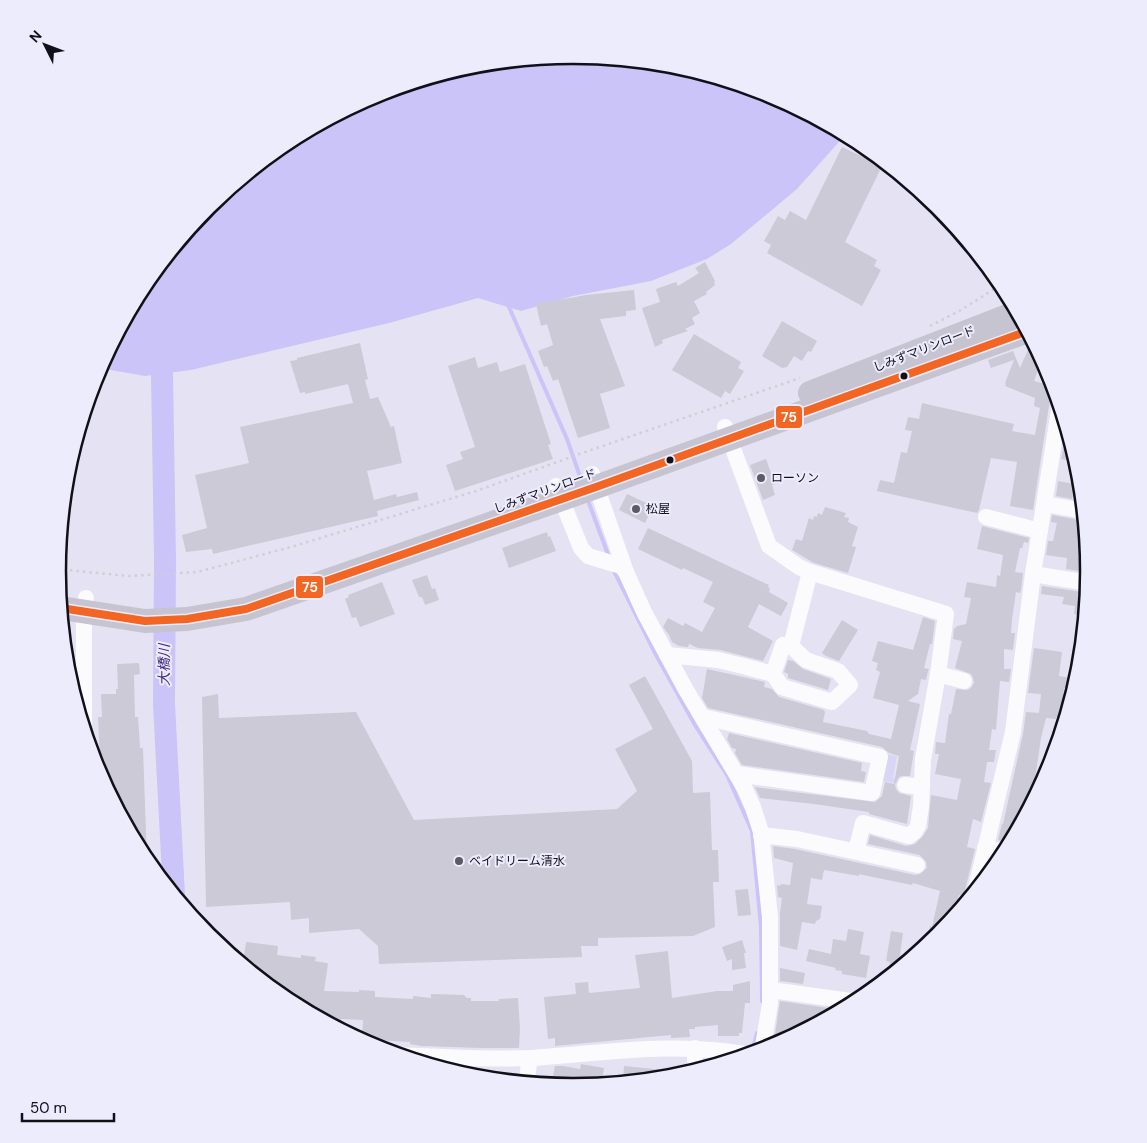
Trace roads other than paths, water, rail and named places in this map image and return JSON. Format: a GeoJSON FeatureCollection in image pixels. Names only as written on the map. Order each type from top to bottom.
{"type":"FeatureCollection","features":[{"type":"Feature","properties":{"kind":"highway","name":"しみずマリンロード"},"geometry":{"type":"LineString","coordinates":[[727,433],[1011,315]]}},
{"type":"Feature","properties":{"kind":"highway","name":"しみずマリンロード"},"geometry":{"type":"LineString","coordinates":[[67,597],[85,605],[146,614],[187,613],[246,598],[575,483],[1021,333]]}},
{"type":"Feature","properties":{"kind":"highway","name":"しみずマリンロード"},"geometry":{"type":"LineString","coordinates":[[67,607],[85,605]]}},
{"type":"Feature","properties":{"kind":"street"},"geometry":{"type":"LineString","coordinates":[[978,878],[1013,732],[1033,574],[1058,420]]}},
{"type":"Feature","properties":{"kind":"street"},"geometry":{"type":"LineString","coordinates":[[727,433],[769,546],[799,567],[810,572],[946,614],[923,759],[921,806],[918,826],[908,836],[863,822],[856,851]]}},
{"type":"Feature","properties":{"kind":"street"},"geometry":{"type":"LineString","coordinates":[[575,483],[581,548],[588,556],[607,561],[623,569]]}},
{"type":"Feature","properties":{"kind":"street"},"geometry":{"type":"LineString","coordinates":[[575,483],[623,569],[667,655],[737,774],[753,807],[761,836],[770,917],[770,1004],[764,1043]]}},
{"type":"Feature","properties":{"kind":"street"},"geometry":{"type":"LineString","coordinates":[[1045,504],[1077,510]]}},
{"type":"Feature","properties":{"kind":"street"},"geometry":{"type":"LineString","coordinates":[[986,518],[1040,531]]}},
{"type":"Feature","properties":{"kind":"street"},"geometry":{"type":"LineString","coordinates":[[791,646],[810,572]]}},
{"type":"Feature","properties":{"kind":"street"},"geometry":{"type":"LineString","coordinates":[[1033,574],[1081,583]]}},
{"type":"Feature","properties":{"kind":"street"},"geometry":{"type":"LineString","coordinates":[[81,692],[85,605]]}},
{"type":"Feature","properties":{"kind":"street"},"geometry":{"type":"LineString","coordinates":[[667,655],[718,660],[773,674],[782,686],[832,702],[850,685],[838,671],[806,660],[791,646],[783,645],[773,674]]}},
{"type":"Feature","properties":{"kind":"street"},"geometry":{"type":"LineString","coordinates":[[938,674],[964,681]]}},
{"type":"Feature","properties":{"kind":"street"},"geometry":{"type":"LineString","coordinates":[[703,717],[880,757],[872,793],[737,774]]}},
{"type":"Feature","properties":{"kind":"street"},"geometry":{"type":"LineString","coordinates":[[905,785],[922,787]]}},
{"type":"Feature","properties":{"kind":"street"},"geometry":{"type":"LineString","coordinates":[[761,836],[796,839],[917,865]]}},
{"type":"Feature","properties":{"kind":"street"},"geometry":{"type":"LineString","coordinates":[[985,848],[998,850]]}},
{"type":"Feature","properties":{"kind":"street"},"geometry":{"type":"LineString","coordinates":[[770,990],[845,1000]]}},
{"type":"Feature","properties":{"kind":"street"},"geometry":{"type":"LineString","coordinates":[[695,1048],[695,1064]]}},
{"type":"Feature","properties":{"kind":"street"},"geometry":{"type":"LineString","coordinates":[[423,1056],[484,1059],[530,1058],[695,1048],[735,1053]]}},
{"type":"Feature","properties":{"kind":"street"},"geometry":{"type":"LineString","coordinates":[[527,1077],[530,1058]]}},
{"type":"Feature","properties":{"kind":"waterway"},"geometry":{"type":"LineString","coordinates":[[509,307],[567,439],[583,485]]}},
{"type":"Feature","properties":{"kind":"waterway","name":"大橋川"},"geometry":{"type":"LineString","coordinates":[[162,374],[165,559],[164,704],[173,884]]}},
{"type":"Feature","properties":{"kind":"waterway"},"geometry":{"type":"LineString","coordinates":[[587,498],[609,557]]}},
{"type":"Feature","properties":{"kind":"waterway"},"geometry":{"type":"LineString","coordinates":[[613,569],[655,653],[695,725],[727,775],[752,831],[761,927],[762,1001]]}},
{"type":"Feature","properties":{"kind":"waterway"},"geometry":{"type":"LineString","coordinates":[[754,1046],[757,1033]]}},
{"type":"Feature","properties":{"kind":"place","name":"ローソン"},"geometry":{"type":"Point","coordinates":[761,478]}},
{"type":"Feature","properties":{"kind":"place","name":"松屋"},"geometry":{"type":"Point","coordinates":[636,509]}},
{"type":"Feature","properties":{"kind":"place","name":"ベイドリーム清水"},"geometry":{"type":"Point","coordinates":[459,861]}}]}
